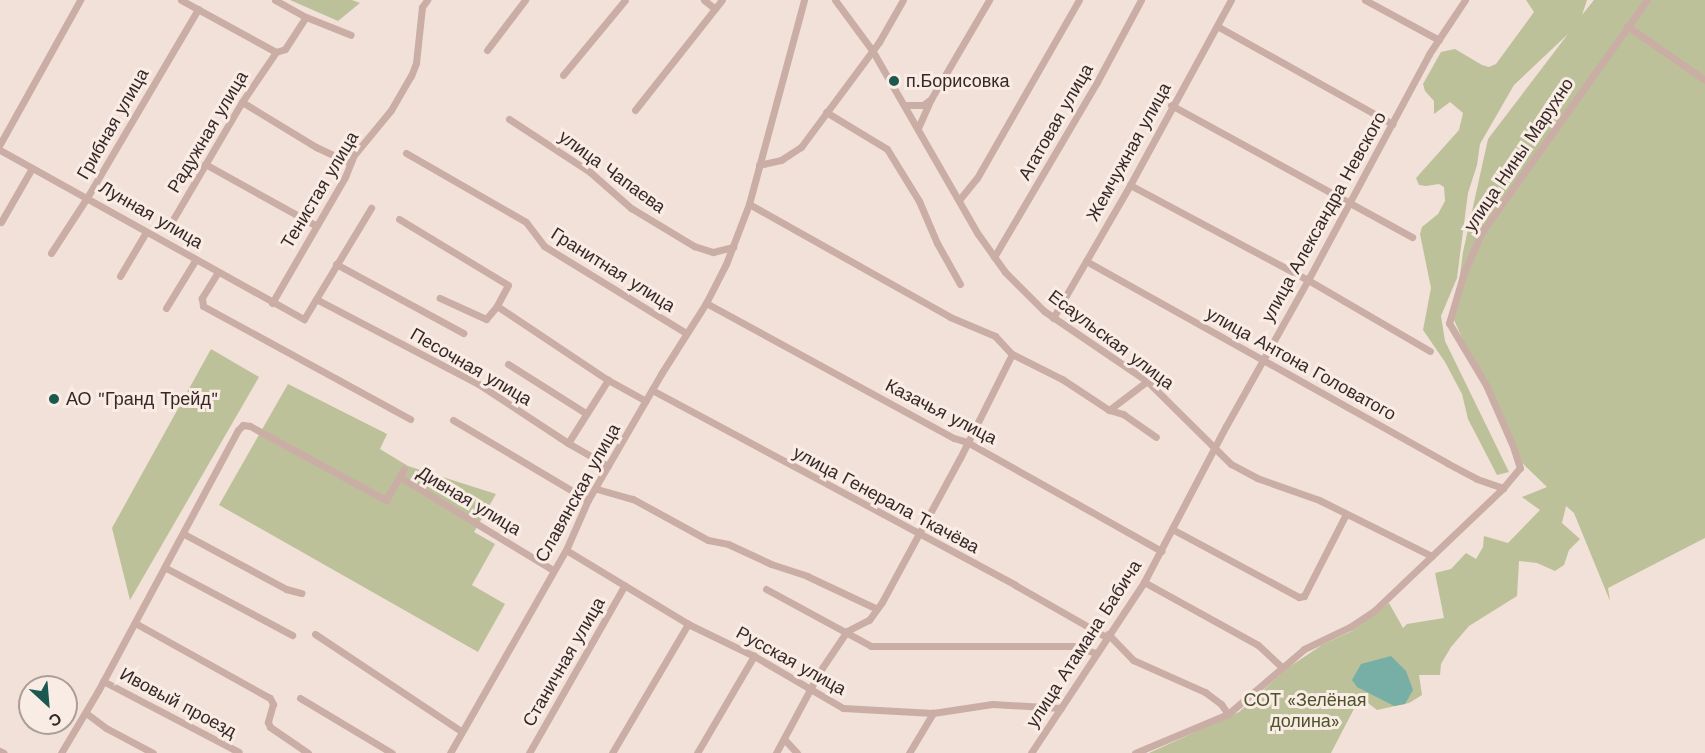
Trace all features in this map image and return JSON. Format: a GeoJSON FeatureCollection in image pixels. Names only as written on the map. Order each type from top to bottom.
{"type":"FeatureCollection","features":[{"type":"Feature","properties":{"kind":"street"},"geometry":{"type":"LineString","coordinates":[[0,144],[80,0]]}},
{"type":"Feature","properties":{"kind":"street"},"geometry":{"type":"LineString","coordinates":[[181,0],[276,52]]}},
{"type":"Feature","properties":{"kind":"street"},"geometry":{"type":"LineString","coordinates":[[275,0],[306,17],[351,35]]}},
{"type":"Feature","properties":{"kind":"street","name":"Тенистая улица"},"geometry":{"type":"LineString","coordinates":[[272,303],[315,225],[345,177],[362,143],[391,110],[416,63],[422,7],[427,0]]}},
{"type":"Feature","properties":{"kind":"street"},"geometry":{"type":"LineString","coordinates":[[487,50],[525,0]]}},
{"type":"Feature","properties":{"kind":"street"},"geometry":{"type":"LineString","coordinates":[[563,75],[625,0]]}},
{"type":"Feature","properties":{"kind":"street"},"geometry":{"type":"LineString","coordinates":[[704,0],[715,9]]}},
{"type":"Feature","properties":{"kind":"street"},"geometry":{"type":"LineString","coordinates":[[635,111],[722,0]]}},
{"type":"Feature","properties":{"kind":"street"},"geometry":{"type":"LineString","coordinates":[[804,0],[749,204],[950,317],[995,336],[1012,354],[1062,379],[1109,410],[1123,414],[1156,437]]}},
{"type":"Feature","properties":{"kind":"street","name":"Есаульская улица"},"geometry":{"type":"LineString","coordinates":[[835,0],[872,50],[978,234],[1016,285],[1053,318],[1147,381],[1194,425],[1214,450],[1231,464],[1257,478],[1319,500],[1432,556]]}},
{"type":"Feature","properties":{"kind":"street"},"geometry":{"type":"LineString","coordinates":[[759,165],[793,155],[872,50],[903,0]]}},
{"type":"Feature","properties":{"kind":"street"},"geometry":{"type":"LineString","coordinates":[[918,128],[931,99],[989,0]]}},
{"type":"Feature","properties":{"kind":"street"},"geometry":{"type":"LineString","coordinates":[[959,200],[977,178],[1079,0]]}},
{"type":"Feature","properties":{"kind":"street","name":"Агатовая улица"},"geometry":{"type":"LineString","coordinates":[[994,257],[1097,82],[1141,0]]}},
{"type":"Feature","properties":{"kind":"street","name":"Жемчужная улица"},"geometry":{"type":"LineString","coordinates":[[1053,318],[1130,185],[1231,0]]}},
{"type":"Feature","properties":{"kind":"street"},"geometry":{"type":"LineString","coordinates":[[1365,0],[1439,40]]}},
{"type":"Feature","properties":{"kind":"street","name":"улица Александра Невского"},"geometry":{"type":"LineString","coordinates":[[1214,450],[1392,124],[1439,40],[1465,0]]}},
{"type":"Feature","properties":{"kind":"street","name":"улица Нины Марухно"},"geometry":{"type":"LineString","coordinates":[[1503,488],[1520,468],[1486,385],[1449,323],[1464,272],[1482,232],[1647,0]]}},
{"type":"Feature","properties":{"kind":"street","name":"Грибная улица"},"geometry":{"type":"LineString","coordinates":[[51,253],[88,196],[198,9]]}},
{"type":"Feature","properties":{"kind":"street","name":"Радужная улица"},"geometry":{"type":"LineString","coordinates":[[168,228],[242,102],[276,52],[285,49],[306,17]]}},
{"type":"Feature","properties":{"kind":"street"},"geometry":{"type":"LineString","coordinates":[[1217,26],[1392,124]]}},
{"type":"Feature","properties":{"kind":"street"},"geometry":{"type":"LineString","coordinates":[[1627,26],[1705,80]]}},
{"type":"Feature","properties":{"kind":"street"},"geometry":{"type":"LineString","coordinates":[[904,105],[923,105],[931,99]]}},
{"type":"Feature","properties":{"kind":"street"},"geometry":{"type":"LineString","coordinates":[[242,102],[316,147],[350,163]]}},
{"type":"Feature","properties":{"kind":"street"},"geometry":{"type":"LineString","coordinates":[[1172,105],[1412,237]]}},
{"type":"Feature","properties":{"kind":"street"},"geometry":{"type":"LineString","coordinates":[[826,112],[887,149],[919,201],[936,243],[960,284]]}},
{"type":"Feature","properties":{"kind":"street","name":"улица Чапаева"},"geometry":{"type":"LineString","coordinates":[[509,119],[590,172],[632,208],[694,246],[713,252],[733,247]]}},
{"type":"Feature","properties":{"kind":"street","name":"Лунная улица"},"geometry":{"type":"LineString","coordinates":[[0,150],[88,196],[146,232],[285,311],[304,319],[316,299]]}},
{"type":"Feature","properties":{"kind":"street","name":"Гранитная улица"},"geometry":{"type":"LineString","coordinates":[[406,153],[526,222],[544,246],[687,333]]}},
{"type":"Feature","properties":{"kind":"street"},"geometry":{"type":"LineString","coordinates":[[205,164],[315,225]]}},
{"type":"Feature","properties":{"kind":"street"},"geometry":{"type":"LineString","coordinates":[[1,222],[32,168]]}},
{"type":"Feature","properties":{"kind":"street"},"geometry":{"type":"LineString","coordinates":[[1130,185],[1308,280],[1430,351]]}},
{"type":"Feature","properties":{"kind":"street","name":"Славянская улица"},"geometry":{"type":"LineString","coordinates":[[450,753],[566,550],[588,500],[597,489],[652,390],[706,303],[733,247],[749,204]]}},
{"type":"Feature","properties":{"kind":"street"},"geometry":{"type":"LineString","coordinates":[[316,299],[371,208]]}},
{"type":"Feature","properties":{"kind":"street"},"geometry":{"type":"LineString","coordinates":[[399,219],[505,281],[507,289],[490,316],[483,319],[441,298]]}},
{"type":"Feature","properties":{"kind":"street"},"geometry":{"type":"LineString","coordinates":[[120,276],[146,232]]}},
{"type":"Feature","properties":{"kind":"street"},"geometry":{"type":"LineString","coordinates":[[166,308],[196,259]]}},
{"type":"Feature","properties":{"kind":"street","name":"улица Антона Головатого"},"geometry":{"type":"LineString","coordinates":[[1086,261],[1447,463],[1477,479],[1503,488]]}},
{"type":"Feature","properties":{"kind":"street"},"geometry":{"type":"LineString","coordinates":[[336,264],[463,333]]}},
{"type":"Feature","properties":{"kind":"street"},"geometry":{"type":"LineString","coordinates":[[218,272],[202,298],[203,306],[410,419]]}},
{"type":"Feature","properties":{"kind":"street","name":"Песочная улица"},"geometry":{"type":"LineString","coordinates":[[316,299],[477,383],[568,443],[608,466]]}},
{"type":"Feature","properties":{"kind":"street","name":"Казачья улица"},"geometry":{"type":"LineString","coordinates":[[706,303],[954,438],[967,442],[1161,551]]}},
{"type":"Feature","properties":{"kind":"street"},"geometry":{"type":"LineString","coordinates":[[497,306],[608,380],[646,401]]}},
{"type":"Feature","properties":{"kind":"street"},"geometry":{"type":"LineString","coordinates":[[776,753],[847,631],[869,620],[877,609],[1012,354]]}},
{"type":"Feature","properties":{"kind":"street"},"geometry":{"type":"LineString","coordinates":[[508,364],[587,414]]}},
{"type":"Feature","properties":{"kind":"street"},"geometry":{"type":"LineString","coordinates":[[568,443],[608,380]]}},
{"type":"Feature","properties":{"kind":"street"},"geometry":{"type":"LineString","coordinates":[[1109,410],[1147,381]]}},
{"type":"Feature","properties":{"kind":"street","name":"улица Генерала Ткачёва"},"geometry":{"type":"LineString","coordinates":[[652,390],[1107,636],[1133,660],[1205,692],[1221,704],[1228,714]]}},
{"type":"Feature","properties":{"kind":"street"},"geometry":{"type":"LineString","coordinates":[[453,420],[588,500]]}},
{"type":"Feature","properties":{"kind":"street"},"geometry":{"type":"LineString","coordinates":[[61,753],[104,681],[238,430],[243,425],[250,426],[386,500],[404,469]]}},
{"type":"Feature","properties":{"kind":"street"},"geometry":{"type":"LineString","coordinates":[[1161,551],[1214,450]]}},
{"type":"Feature","properties":{"kind":"street","name":"Дивная улица"},"geometry":{"type":"LineString","coordinates":[[400,477],[553,570]]}},
{"type":"Feature","properties":{"kind":"street"},"geometry":{"type":"LineString","coordinates":[[1135,753],[1228,714],[1304,650],[1350,627],[1374,611],[1503,488]]}},
{"type":"Feature","properties":{"kind":"street"},"geometry":{"type":"LineString","coordinates":[[597,489],[633,499],[708,540],[728,544],[771,564],[807,576],[877,609]]}},
{"type":"Feature","properties":{"kind":"street"},"geometry":{"type":"LineString","coordinates":[[1172,529],[1299,597],[1304,596],[1346,514]]}},
{"type":"Feature","properties":{"kind":"street"},"geometry":{"type":"LineString","coordinates":[[184,534],[286,590],[301,593]]}},
{"type":"Feature","properties":{"kind":"street","name":"Русская улица"},"geometry":{"type":"LineString","coordinates":[[566,550],[688,624],[754,656],[810,691],[843,708],[933,713],[992,704],[1061,708]]}},
{"type":"Feature","properties":{"kind":"street","name":"улица Атамана Бабича"},"geometry":{"type":"LineString","coordinates":[[1031,753],[1144,582],[1161,551]]}},
{"type":"Feature","properties":{"kind":"street"},"geometry":{"type":"LineString","coordinates":[[166,568],[292,634]]}},
{"type":"Feature","properties":{"kind":"street"},"geometry":{"type":"LineString","coordinates":[[1144,582],[1258,645],[1282,667]]}},
{"type":"Feature","properties":{"kind":"street","name":"Станичная улица"},"geometry":{"type":"LineString","coordinates":[[529,753],[625,585]]}},
{"type":"Feature","properties":{"kind":"street"},"geometry":{"type":"LineString","coordinates":[[766,589],[872,646],[1073,646],[1095,653]]}},
{"type":"Feature","properties":{"kind":"street"},"geometry":{"type":"LineString","coordinates":[[135,623],[270,698],[273,704],[268,717],[270,727],[308,753]]}},
{"type":"Feature","properties":{"kind":"street"},"geometry":{"type":"LineString","coordinates":[[612,753],[688,624]]}},
{"type":"Feature","properties":{"kind":"street"},"geometry":{"type":"LineString","coordinates":[[315,634],[461,731]]}},
{"type":"Feature","properties":{"kind":"street"},"geometry":{"type":"LineString","coordinates":[[697,753],[754,656]]}},
{"type":"Feature","properties":{"kind":"street","name":"Ивовый проезд"},"geometry":{"type":"LineString","coordinates":[[104,681],[239,752]]}},
{"type":"Feature","properties":{"kind":"street"},"geometry":{"type":"LineString","coordinates":[[300,699],[392,753]]}},
{"type":"Feature","properties":{"kind":"street"},"geometry":{"type":"LineString","coordinates":[[86,713],[105,728],[153,753]]}},
{"type":"Feature","properties":{"kind":"street"},"geometry":{"type":"LineString","coordinates":[[909,753],[933,713]]}},
{"type":"Feature","properties":{"kind":"street"},"geometry":{"type":"LineString","coordinates":[[784,739],[797,753]]}},
{"type":"Feature","properties":{"kind":"street"},"geometry":{"type":"LineString","coordinates":[[0,751],[4,753]]}},
{"type":"Feature","properties":{"kind":"green space"},"geometry":{"type":"Polygon","coordinates":[[[290,0],[352,0],[360,3],[338,21],[290,0]]]}},
{"type":"Feature","properties":{"kind":"green space","name":"СОТ «Зелёная долина»"},"geometry":{"type":"Polygon","coordinates":[[[1526,0],[1587,0],[1582,15],[1594,0],[1705,0],[1705,538],[1608,588],[1610,601],[1574,513],[1566,506],[1562,523],[1580,539],[1569,550],[1564,565],[1555,571],[1537,563],[1519,561],[1517,596],[1469,626],[1451,647],[1441,664],[1440,675],[1419,675],[1422,695],[1409,703],[1377,710],[1368,703],[1357,703],[1331,753],[1149,753],[1239,712],[1289,667],[1322,645],[1352,631],[1389,603],[1403,628],[1407,624],[1444,618],[1435,573],[1451,569],[1466,553],[1476,559],[1483,547],[1484,536],[1508,543],[1540,510],[1522,497],[1547,487],[1515,456],[1454,320],[1463,252],[1488,139],[1568,34],[1514,85],[1480,144],[1477,165],[1468,193],[1457,278],[1441,316],[1445,341],[1509,472],[1497,475],[1468,419],[1462,394],[1445,362],[1423,330],[1431,288],[1420,234],[1422,227],[1438,214],[1445,201],[1444,187],[1439,184],[1419,185],[1416,178],[1459,130],[1463,113],[1450,102],[1434,114],[1434,101],[1425,91],[1423,84],[1441,52],[1455,49],[1482,65],[1489,67],[1496,64],[1534,12],[1526,0]]]}},
{"type":"Feature","properties":{"kind":"green space"},"geometry":{"type":"Polygon","coordinates":[[[211,349],[259,377],[130,600],[112,528],[211,349]]]}},
{"type":"Feature","properties":{"kind":"green space"},"geometry":{"type":"Polygon","coordinates":[[[288,384],[387,434],[380,449],[408,466],[496,494],[474,532],[495,544],[472,585],[505,604],[478,652],[219,505],[288,384]]]}},
{"type":"Feature","properties":{"kind":"water"},"geometry":{"type":"Polygon","coordinates":[[[1391,656],[1406,671],[1413,690],[1405,704],[1394,706],[1357,687],[1352,680],[1361,664],[1391,656]]]}},
{"type":"Feature","properties":{"kind":"place","name":"п.Борисовка"},"geometry":{"type":"Point","coordinates":[894,81]}},
{"type":"Feature","properties":{"kind":"place","name":"АО \"Гранд Трейд\""},"geometry":{"type":"Point","coordinates":[54,399]}}]}
